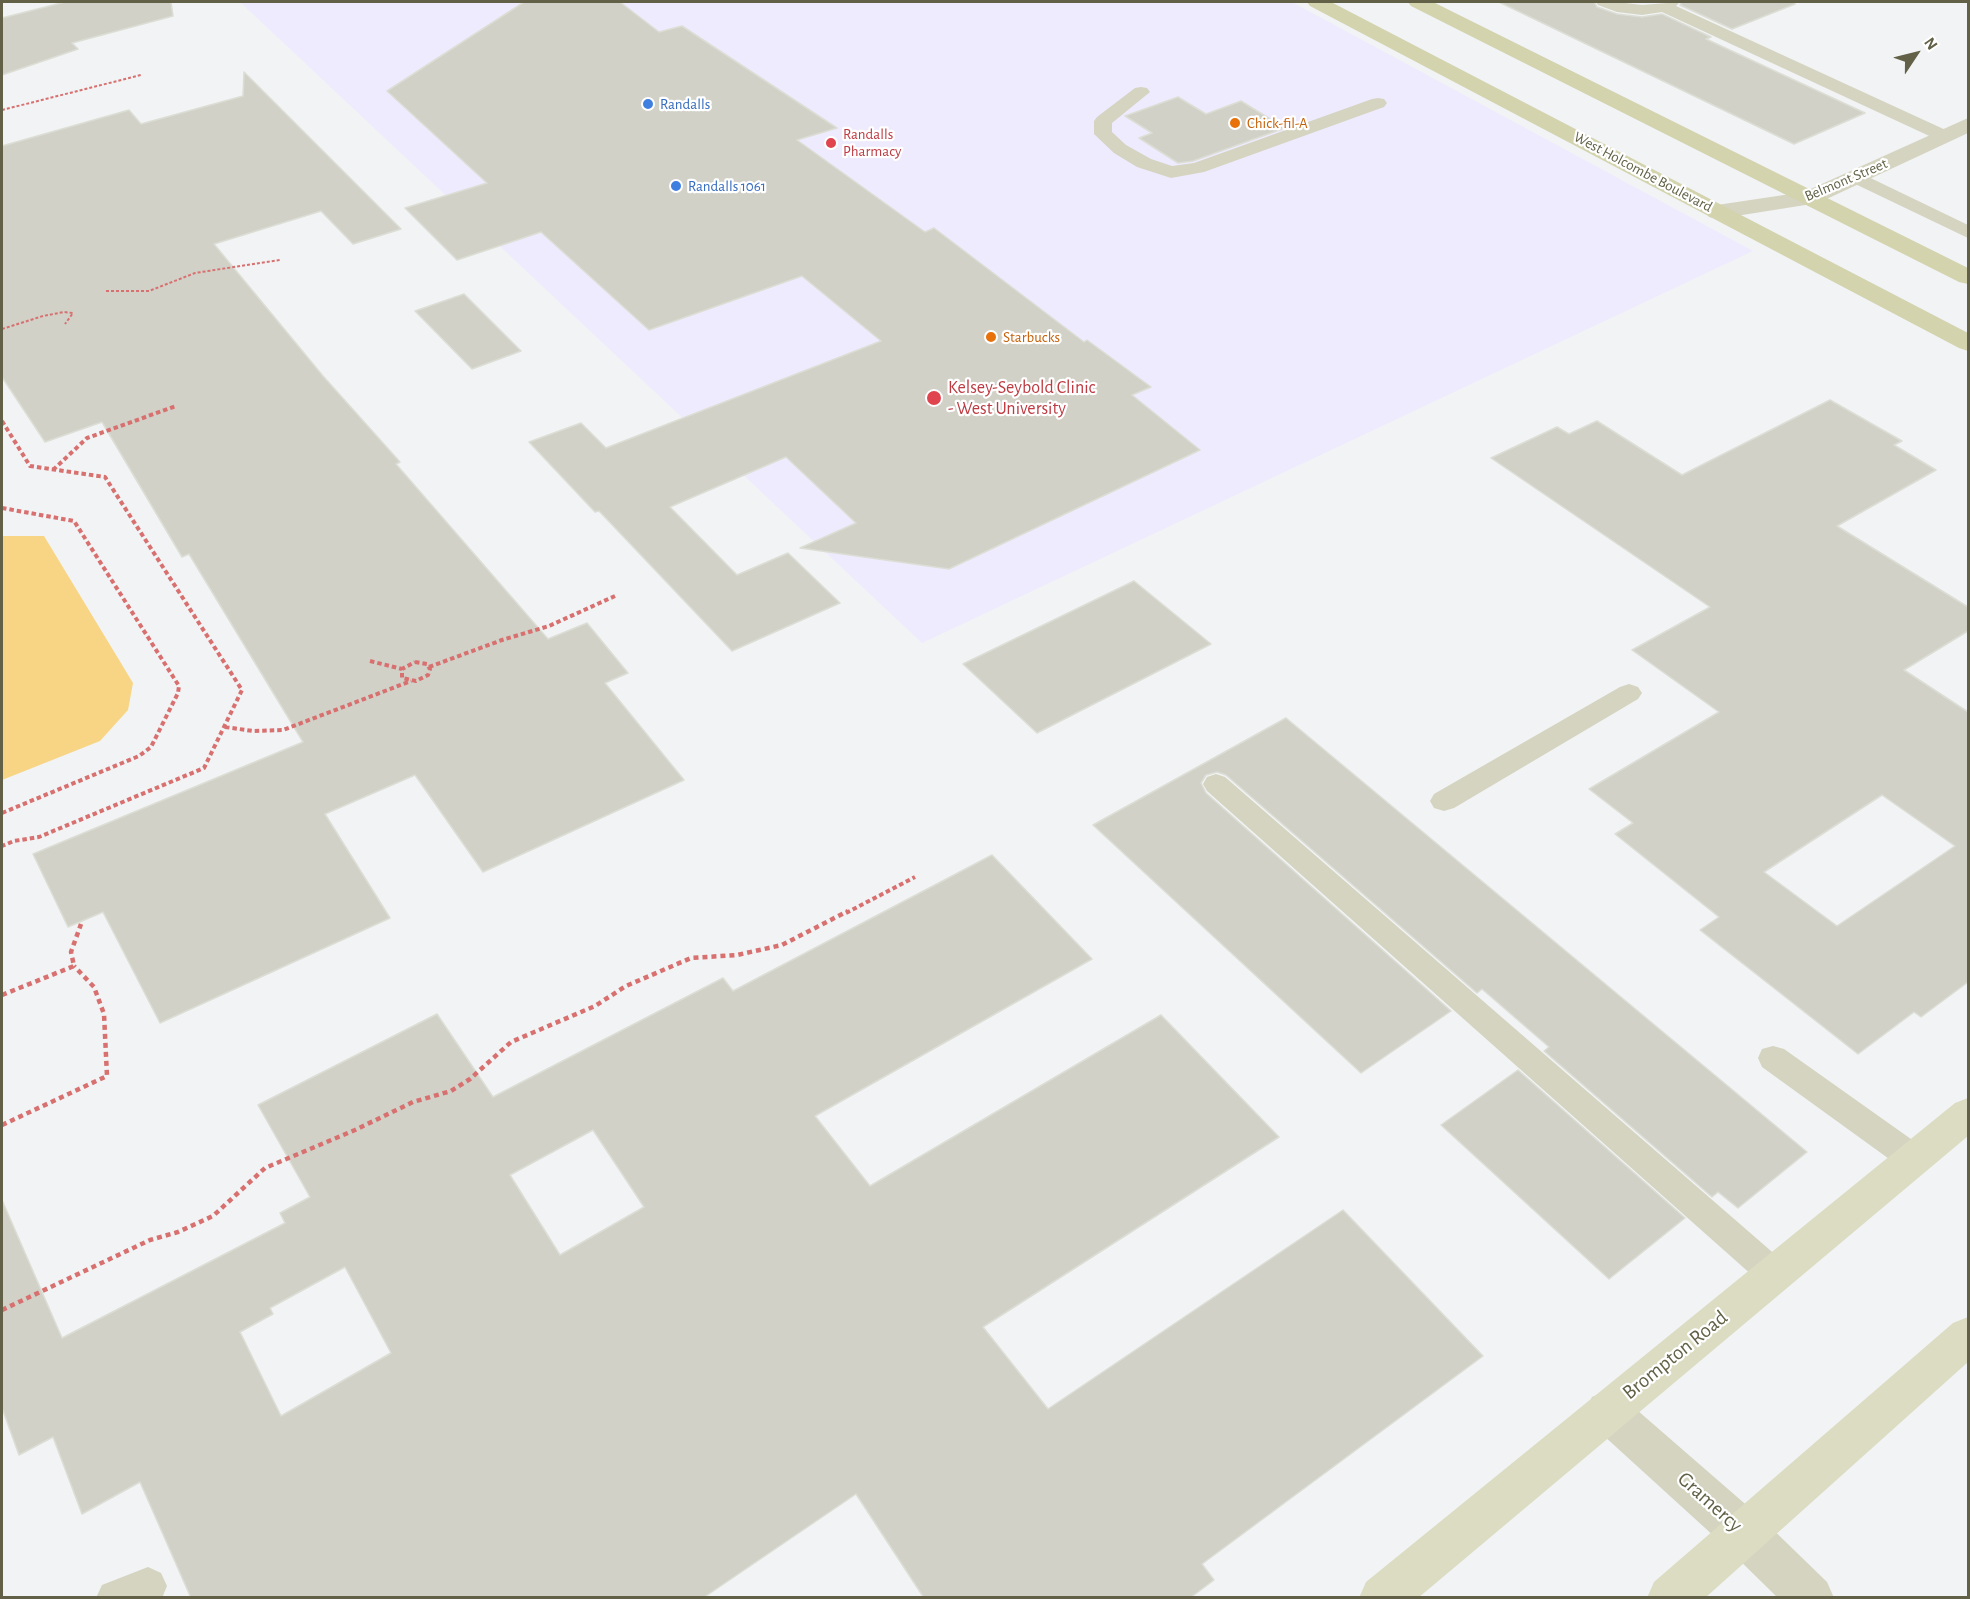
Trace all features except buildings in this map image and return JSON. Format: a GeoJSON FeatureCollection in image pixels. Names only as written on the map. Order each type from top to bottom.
{"type":"FeatureCollection","features":[{"type":"Feature","properties":{"kind":"main road","name":"West Holcombe Boulevard"},"geometry":{"type":"LineString","coordinates":[[1317,2],[1968,343]]}},
{"type":"Feature","properties":{"kind":"main road"},"geometry":{"type":"LineString","coordinates":[[1418,2],[1968,277]]}},
{"type":"Feature","properties":{"kind":"street","name":"Belmont Street"},"geometry":{"type":"LineString","coordinates":[[1717,212],[1810,198],[1968,125]]}},
{"type":"Feature","properties":{"kind":"street","name":"Brompton Road"},"geometry":{"type":"LineString","coordinates":[[1382,1598],[1606,1410],[1968,1114]]}},
{"type":"Feature","properties":{"kind":"street"},"geometry":{"type":"LineString","coordinates":[[1670,1598],[1968,1336]]}},
{"type":"Feature","properties":{"kind":"street","name":"Gramercy"},"geometry":{"type":"LineString","coordinates":[[1606,1410],[1743,1532],[1811,1598]]}},
{"type":"Feature","properties":{"kind":"lane"},"geometry":{"type":"LineString","coordinates":[[1604,2],[1642,10],[1668,4],[1944,136]]}},
{"type":"Feature","properties":{"kind":"lane"},"geometry":{"type":"LineString","coordinates":[[1141,92],[1102,121],[1103,134],[1120,149],[1144,163],[1171,172],[1197,168],[1378,103]]}},
{"type":"Feature","properties":{"kind":"lane"},"geometry":{"type":"LineString","coordinates":[[1856,177],[1968,232]]}},
{"type":"Feature","properties":{"kind":"lane"},"geometry":{"type":"LineString","coordinates":[[1444,801],[1629,693]]}},
{"type":"Feature","properties":{"kind":"lane"},"geometry":{"type":"LineString","coordinates":[[1216,784],[1774,1274]]}},
{"type":"Feature","properties":{"kind":"lane"},"geometry":{"type":"LineString","coordinates":[[1773,1058],[1914,1159]]}},
{"type":"Feature","properties":{"kind":"path"},"geometry":{"type":"LineString","coordinates":[[2,110],[141,75]]}},
{"type":"Feature","properties":{"kind":"path"},"geometry":{"type":"LineString","coordinates":[[106,291],[149,291],[195,273],[280,260]]}},
{"type":"Feature","properties":{"kind":"path"},"geometry":{"type":"LineString","coordinates":[[2,329],[43,316],[64,312],[73,314],[65,324]]}},
{"type":"Feature","properties":{"kind":"path"},"geometry":{"type":"LineString","coordinates":[[52,470],[87,438],[176,406]]}},
{"type":"Feature","properties":{"kind":"path"},"geometry":{"type":"LineString","coordinates":[[2,422],[30,466],[105,477],[242,690],[204,768],[39,837],[14,841],[2,846]]}},
{"type":"Feature","properties":{"kind":"path"},"geometry":{"type":"LineString","coordinates":[[2,508],[74,521],[179,686],[178,693],[151,747],[139,756],[2,813]]}},
{"type":"Feature","properties":{"kind":"path"},"geometry":{"type":"LineString","coordinates":[[402,669],[410,663],[420,662],[429,667],[502,640],[549,626],[615,596]]}},
{"type":"Feature","properties":{"kind":"path"},"geometry":{"type":"LineString","coordinates":[[370,661],[402,669]]}},
{"type":"Feature","properties":{"kind":"path"},"geometry":{"type":"LineString","coordinates":[[225,727],[253,731],[283,730],[424,678],[429,672],[429,667]]}},
{"type":"Feature","properties":{"kind":"path"},"geometry":{"type":"LineString","coordinates":[[402,669],[402,678],[411,681]]}},
{"type":"Feature","properties":{"kind":"path"},"geometry":{"type":"LineString","coordinates":[[2,1310],[150,1240],[178,1232],[213,1216],[265,1168],[355,1130],[413,1102],[451,1091],[470,1079],[511,1042],[595,1006],[626,986],[691,958],[737,955],[782,945],[915,877]]}},
{"type":"Feature","properties":{"kind":"path"},"geometry":{"type":"LineString","coordinates":[[2,1125],[107,1076],[104,1014],[94,987],[74,966],[71,952],[81,924]]}},
{"type":"Feature","properties":{"kind":"path"},"geometry":{"type":"LineString","coordinates":[[2,995],[74,966]]}},
{"type":"Feature","properties":{"kind":"shaded area"},"geometry":{"type":"Polygon","coordinates":[[[240,2],[1292,2],[1753,251],[922,643],[240,2]]]}},
{"type":"Feature","properties":{"kind":"shaded area"},"geometry":{"type":"Polygon","coordinates":[[[2,536],[44,536],[133,683],[128,710],[100,741],[2,780],[2,536]]]}},
{"type":"Feature","properties":{"kind":"place","name":"Randalls"},"geometry":{"type":"Point","coordinates":[648,104]}},
{"type":"Feature","properties":{"kind":"place","name":"Chick-fil-A"},"geometry":{"type":"Point","coordinates":[1235,123]}},
{"type":"Feature","properties":{"kind":"place","name":"Randalls Pharmacy"},"geometry":{"type":"Point","coordinates":[831,143]}},
{"type":"Feature","properties":{"kind":"place","name":"Randalls 1061"},"geometry":{"type":"Point","coordinates":[676,186]}},
{"type":"Feature","properties":{"kind":"place","name":"Starbucks"},"geometry":{"type":"Point","coordinates":[991,337]}},
{"type":"Feature","properties":{"kind":"place","name":"Kelsey-Seybold Clinic - West University"},"geometry":{"type":"Point","coordinates":[934,398]}}]}
